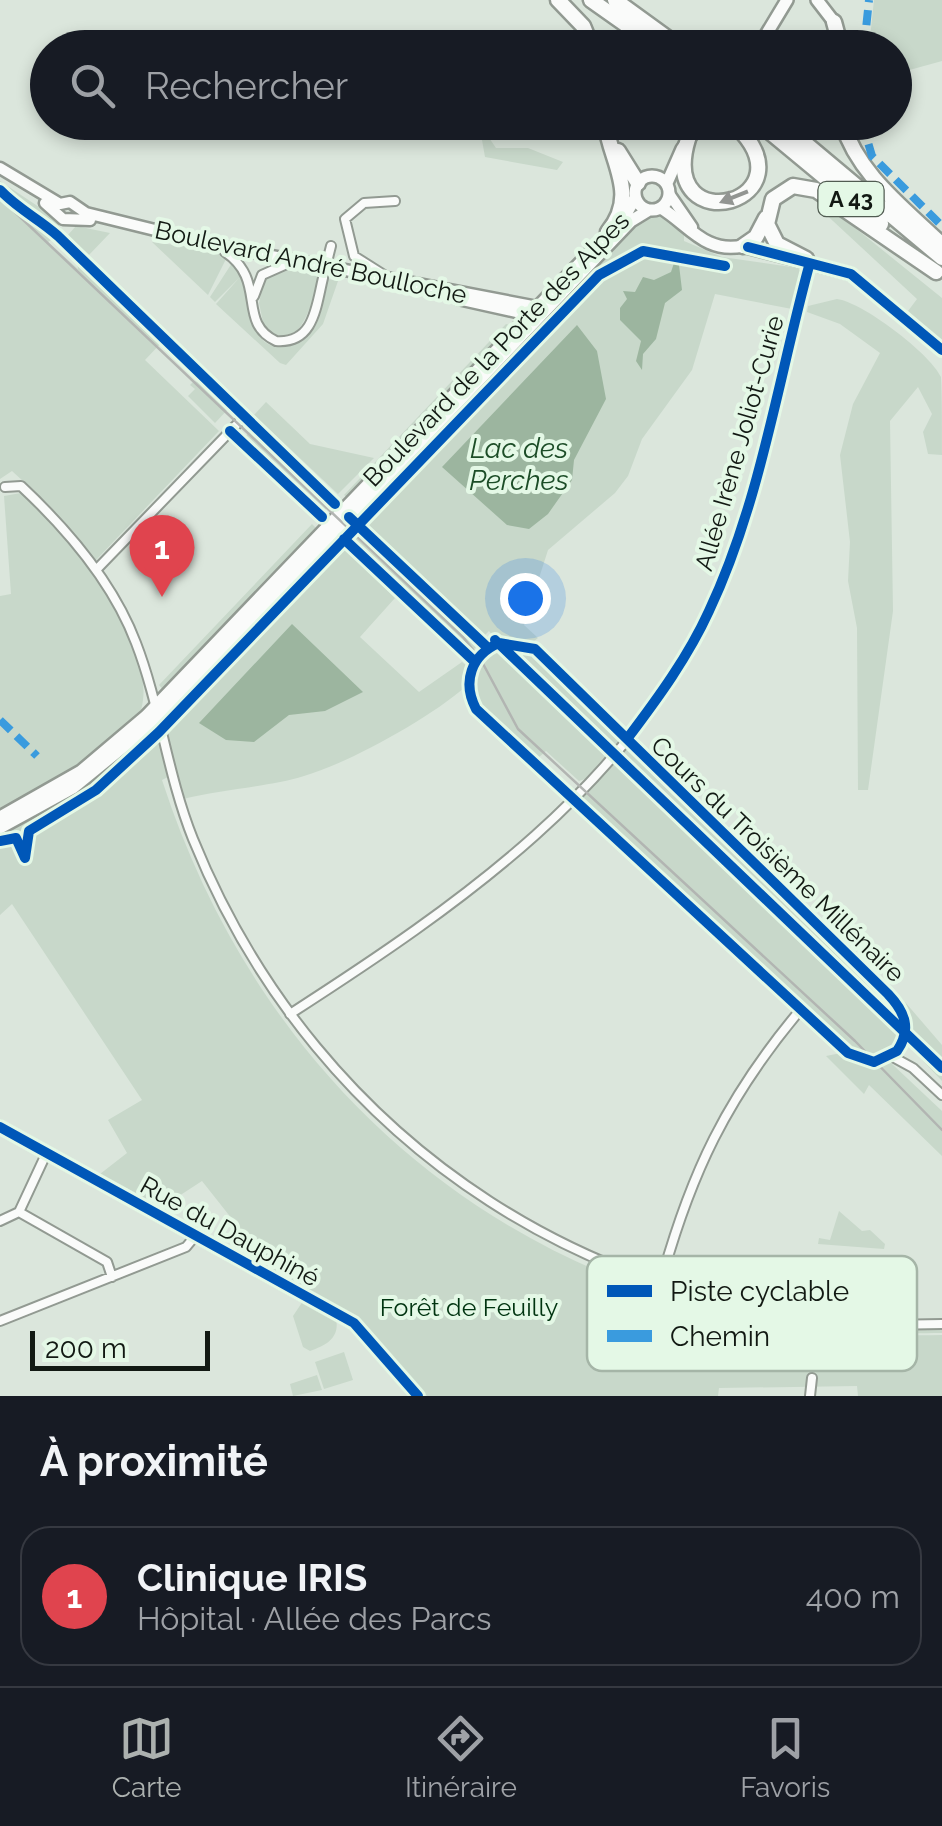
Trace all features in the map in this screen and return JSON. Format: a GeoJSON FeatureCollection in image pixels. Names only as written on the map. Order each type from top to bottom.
{"type":"FeatureCollection","features":[{"type":"Feature","properties":{"kind":"highway"},"geometry":{"type":"LineString","coordinates":[[558,0],[585,30]]}},
{"type":"Feature","properties":{"kind":"highway"},"geometry":{"type":"LineString","coordinates":[[591,0],[634,30]]}},
{"type":"Feature","properties":{"kind":"highway"},"geometry":{"type":"LineString","coordinates":[[615,0],[657,30]]}},
{"type":"Feature","properties":{"kind":"highway"},"geometry":{"type":"LineString","coordinates":[[616,17],[630,30]]}},
{"type":"Feature","properties":{"kind":"highway"},"geometry":{"type":"LineString","coordinates":[[834,22],[836,30]]}},
{"type":"Feature","properties":{"kind":"highway"},"geometry":{"type":"LineString","coordinates":[[608,232],[622,214],[625,198],[610,140]]}},
{"type":"Feature","properties":{"kind":"highway"},"geometry":{"type":"LineString","coordinates":[[613,140],[637,190]]}},
{"type":"Feature","properties":{"kind":"highway"},"geometry":{"type":"LineString","coordinates":[[688,140],[682,162],[690,189],[710,202],[734,201],[752,188],[759,164],[748,140]]}},
{"type":"Feature","properties":{"kind":"highway","name":"A 43"},"geometry":{"type":"LineString","coordinates":[[780,140],[940,269]]}},
{"type":"Feature","properties":{"kind":"highway","name":"A 43"},"geometry":{"type":"LineString","coordinates":[[800,140],[940,269]]}},
{"type":"Feature","properties":{"kind":"highway"},"geometry":{"type":"LineString","coordinates":[[848,140],[870,175],[942,245]]}},
{"type":"Feature","properties":{"kind":"highway"},"geometry":{"type":"LineString","coordinates":[[743,246],[756,237],[780,192],[807,187],[940,269]]}},
{"type":"Feature","properties":{"kind":"highway"},"geometry":{"type":"LineString","coordinates":[[766,218],[774,241],[808,263]]}},
{"type":"Feature","properties":{"kind":"main road"},"geometry":{"type":"LineString","coordinates":[[768,30],[786,0]]}},
{"type":"Feature","properties":{"kind":"main road"},"geometry":{"type":"LineString","coordinates":[[816,0],[834,22]]}},
{"type":"Feature","properties":{"kind":"main road"},"geometry":{"type":"LineString","coordinates":[[831,0],[834,22]]}},
{"type":"Feature","properties":{"kind":"main road","name":"Boulevard de la Porte des Alpes"},"geometry":{"type":"LineString","coordinates":[[538,312],[631,222],[654,209],[688,140]]}},
{"type":"Feature","properties":{"kind":"main road","name":"Boulevard André Boulloche"},"geometry":{"type":"LineString","coordinates":[[0,170],[59,208],[63,219],[74,214],[538,312]]}},
{"type":"Feature","properties":{"kind":"main road"},"geometry":{"type":"LineString","coordinates":[[637,190],[664,185],[703,235],[808,263],[888,302]]}},
{"type":"Feature","properties":{"kind":"main road"},"geometry":{"type":"LineString","coordinates":[[637,190],[654,209],[689,233],[726,249],[822,264],[851,274],[942,350]]}},
{"type":"Feature","properties":{"kind":"main road","name":"Boulevard de la Porte des Alpes"},"geometry":{"type":"LineString","coordinates":[[0,828],[87,778],[155,714],[538,312],[608,232],[637,190]]}},
{"type":"Feature","properties":{"kind":"main road","name":"Boulevard André Boulloche"},"geometry":{"type":"LineString","coordinates":[[74,214],[225,252],[538,312]]}},
{"type":"Feature","properties":{"kind":"main road"},"geometry":{"type":"LineString","coordinates":[[726,249],[743,246]]}},
{"type":"Feature","properties":{"kind":"main road","name":"Boulevard de la Porte des Alpes"},"geometry":{"type":"LineString","coordinates":[[0,817],[81,771],[155,714]]}},
{"type":"Feature","properties":{"kind":"main road","name":"Rue du Dauphiné"},"geometry":{"type":"LineString","coordinates":[[0,1127],[354,1323],[418,1396]]}},
{"type":"Feature","properties":{"kind":"street"},"geometry":{"type":"LineString","coordinates":[[395,201],[354,207],[345,219],[348,242],[365,266],[427,288]]}},
{"type":"Feature","properties":{"kind":"street"},"geometry":{"type":"LineString","coordinates":[[328,258],[331,246]]}},
{"type":"Feature","properties":{"kind":"street"},"geometry":{"type":"LineString","coordinates":[[225,252],[247,271],[256,324],[266,336],[287,342],[299,338],[313,318],[324,278]]}},
{"type":"Feature","properties":{"kind":"street"},"geometry":{"type":"LineString","coordinates":[[253,305],[262,274],[288,263]]}},
{"type":"Feature","properties":{"kind":"street","name":"Allée Irène Joliot-Curie"},"geometry":{"type":"LineString","coordinates":[[290,1014],[411,936],[512,855],[628,739],[670,682],[718,590],[747,507],[808,263]]}},
{"type":"Feature","properties":{"kind":"street"},"geometry":{"type":"LineString","coordinates":[[96,570],[244,416],[488,648],[474,662],[230,431]]}},
{"type":"Feature","properties":{"kind":"street"},"geometry":{"type":"LineString","coordinates":[[6,487],[20,486],[43,506],[96,570],[136,642],[192,834],[222,905],[290,1014],[351,1088],[440,1168],[539,1232],[594,1256]]}},
{"type":"Feature","properties":{"kind":"street","name":"Cours du Troisième Millénaire"},"geometry":{"type":"LineString","coordinates":[[488,648],[512,642],[534,649],[894,1000],[906,1025],[901,1045],[913,1068]]}},
{"type":"Feature","properties":{"kind":"street","name":"Cours du Troisième Millénaire"},"geometry":{"type":"LineString","coordinates":[[474,662],[469,682],[476,709],[572,798],[855,1058],[874,1062],[891,1056],[913,1068],[942,1095]]}},
{"type":"Feature","properties":{"kind":"street"},"geometry":{"type":"LineString","coordinates":[[669,1256],[692,1181],[720,1122],[747,1078],[801,1009]]}},
{"type":"Feature","properties":{"kind":"street"},"geometry":{"type":"LineString","coordinates":[[891,1056],[901,1045]]}},
{"type":"Feature","properties":{"kind":"street"},"geometry":{"type":"LineString","coordinates":[[0,1221],[19,1212],[47,1152]]}},
{"type":"Feature","properties":{"kind":"street"},"geometry":{"type":"LineString","coordinates":[[19,1212],[107,1262],[112,1277]]}},
{"type":"Feature","properties":{"kind":"street"},"geometry":{"type":"LineString","coordinates":[[0,1321],[186,1246],[196,1235]]}},
{"type":"Feature","properties":{"kind":"street"},"geometry":{"type":"LineString","coordinates":[[917,1324],[942,1324]]}},
{"type":"Feature","properties":{"kind":"street"},"geometry":{"type":"LineString","coordinates":[[810,1396],[812,1378]]}},
{"type":"Feature","properties":{"kind":"green space"},"geometry":{"type":"Polygon","coordinates":[[[874,0],[942,0],[942,61],[912,69],[912,30],[871,30],[874,0]]]}},
{"type":"Feature","properties":{"kind":"green space"},"geometry":{"type":"Polygon","coordinates":[[[482,140],[491,140],[496,148],[528,148],[563,162],[557,170],[485,157],[482,140]]]}},
{"type":"Feature","properties":{"kind":"green space"},"geometry":{"type":"Polygon","coordinates":[[[0,181],[54,217],[63,232],[48,242],[78,269],[77,261],[162,342],[145,360],[219,431],[96,560],[47,503],[12,471],[0,479],[0,181]]]}},
{"type":"Feature","properties":{"kind":"green space"},"geometry":{"type":"Polygon","coordinates":[[[823,202],[942,298],[942,341],[908,311],[917,299],[819,208],[823,202]]]}},
{"type":"Feature","properties":{"kind":"green space"},"geometry":{"type":"Polygon","coordinates":[[[659,213],[684,232],[684,241],[722,257],[798,268],[801,272],[792,309],[715,294],[692,370],[642,439],[628,476],[615,493],[548,550],[524,625],[538,638],[533,642],[512,637],[496,640],[489,631],[484,636],[363,520],[567,307],[561,303],[634,222],[659,213]]]}},
{"type":"Feature","properties":{"kind":"green space"},"geometry":{"type":"Polygon","coordinates":[[[76,226],[110,233],[88,256],[67,236],[76,226]]]}},
{"type":"Feature","properties":{"kind":"green space"},"geometry":{"type":"Polygon","coordinates":[[[152,242],[208,249],[235,261],[242,272],[257,331],[265,342],[277,347],[294,344],[310,334],[319,318],[328,279],[338,281],[323,324],[286,365],[216,304],[240,277],[215,302],[210,297],[232,263],[226,259],[208,295],[152,242]]]}},
{"type":"Feature","properties":{"kind":"green space"},"geometry":{"type":"Polygon","coordinates":[[[282,268],[319,276],[303,323],[287,336],[264,327],[259,303],[264,279],[282,268]]]}},
{"type":"Feature","properties":{"kind":"green space"},"geometry":{"type":"Polygon","coordinates":[[[837,299],[862,309],[894,330],[924,355],[941,377],[942,455],[928,454],[923,432],[932,414],[918,387],[890,421],[893,611],[868,790],[858,790],[857,628],[848,581],[850,542],[840,455],[853,404],[880,353],[840,324],[807,312],[808,306],[837,299]]]}},
{"type":"Feature","properties":{"kind":"green space"},"geometry":{"type":"Polygon","coordinates":[[[506,324],[515,326],[349,499],[344,495],[506,324]]]}},
{"type":"Feature","properties":{"kind":"green space"},"geometry":{"type":"Polygon","coordinates":[[[531,329],[540,331],[364,514],[360,510],[531,329]]]}},
{"type":"Feature","properties":{"kind":"green space"},"geometry":{"type":"Polygon","coordinates":[[[194,381],[207,385],[230,407],[215,423],[188,396],[195,389],[190,385],[194,381]]]}},
{"type":"Feature","properties":{"kind":"green space"},"geometry":{"type":"Polygon","coordinates":[[[266,402],[310,444],[374,458],[338,494],[254,415],[266,402]]]}},
{"type":"Feature","properties":{"kind":"green space"},"geometry":{"type":"Polygon","coordinates":[[[252,429],[331,503],[322,514],[243,439],[252,429]]]}},
{"type":"Feature","properties":{"kind":"green space"},"geometry":{"type":"Polygon","coordinates":[[[21,493],[62,535],[124,624],[137,655],[143,684],[141,710],[147,724],[0,824],[0,596],[11,594],[4,496],[21,493]]]}},
{"type":"Feature","properties":{"kind":"green space"},"geometry":{"type":"Polygon","coordinates":[[[312,524],[319,531],[165,692],[159,685],[312,524]]]}},
{"type":"Feature","properties":{"kind":"green space"},"geometry":{"type":"Polygon","coordinates":[[[357,527],[479,644],[469,654],[347,538],[357,527]]]}},
{"type":"Feature","properties":{"kind":"green space"},"geometry":{"type":"Polygon","coordinates":[[[333,538],[395,598],[360,637],[419,692],[462,662],[468,667],[465,687],[411,725],[322,770],[276,783],[183,799],[162,718],[333,538]]]}},
{"type":"Feature","properties":{"kind":"green space"},"geometry":{"type":"Polygon","coordinates":[[[506,647],[529,651],[620,740],[585,779],[579,781],[546,751],[538,758],[478,703],[472,685],[477,668],[506,647]]]}},
{"type":"Feature","properties":{"kind":"green space","name":"Forêt de Feuilly"},"geometry":{"type":"Polygon","coordinates":[[[150,733],[157,736],[168,777],[162,780],[213,904],[280,1015],[362,1111],[457,1192],[564,1255],[587,1264],[587,1371],[917,1371],[917,1334],[942,1335],[942,1396],[858,1396],[857,1386],[719,1388],[718,1396],[427,1396],[367,1326],[274,1272],[202,1181],[162,1207],[100,1174],[127,1153],[108,1120],[142,1100],[12,904],[0,915],[0,831],[150,733]]]}},
{"type":"Feature","properties":{"kind":"green space"},"geometry":{"type":"Polygon","coordinates":[[[626,749],[896,1011],[902,1025],[892,1049],[873,1058],[858,1054],[581,797],[626,749]]]}},
{"type":"Feature","properties":{"kind":"green space"},"geometry":{"type":"Polygon","coordinates":[[[905,1002],[942,1045],[942,1081],[908,1045],[910,1017],[905,1002]]]}},
{"type":"Feature","properties":{"kind":"green space"},"geometry":{"type":"Polygon","coordinates":[[[841,1053],[868,1066],[891,1063],[942,1111],[942,1156],[869,1085],[864,1094],[826,1056],[841,1053]]]}},
{"type":"Feature","properties":{"kind":"green space"},"geometry":{"type":"Polygon","coordinates":[[[839,1211],[862,1231],[870,1230],[885,1244],[884,1249],[818,1244],[819,1238],[830,1240],[839,1211]]]}},
{"type":"Feature","properties":{"kind":"green space"},"geometry":{"type":"Polygon","coordinates":[[[303,1301],[336,1318],[331,1340],[310,1351],[303,1347],[293,1316],[303,1301]]]}},
{"type":"Feature","properties":{"kind":"green space"},"geometry":{"type":"Polygon","coordinates":[[[942,1327],[942,1333],[917,1333],[917,1328],[942,1327]]]}},
{"type":"Feature","properties":{"kind":"green space"},"geometry":{"type":"Polygon","coordinates":[[[344,1352],[353,1380],[324,1389],[315,1362],[344,1352]]]}},
{"type":"Feature","properties":{"kind":"green space"},"geometry":{"type":"Polygon","coordinates":[[[317,1375],[322,1390],[293,1396],[290,1384],[317,1375]]]}},
{"type":"Feature","properties":{"kind":"water"},"geometry":{"type":"Polygon","coordinates":[[[674,263],[679,265],[682,290],[665,303],[656,339],[643,354],[642,370],[636,361],[641,341],[620,320],[620,308],[627,299],[623,291],[635,292],[643,277],[654,280],[671,272],[674,263]]]}},
{"type":"Feature","properties":{"kind":"water","name":"Lac des Perches"},"geometry":{"type":"Polygon","coordinates":[[[577,325],[597,351],[606,399],[574,460],[572,480],[548,514],[529,529],[507,525],[442,467],[577,325]]]}},
{"type":"Feature","properties":{"kind":"water"},"geometry":{"type":"Polygon","coordinates":[[[292,624],[363,692],[325,711],[289,715],[254,742],[226,740],[199,723],[292,624]]]}},
{"type":"Feature","properties":{"kind":"tram line"},"geometry":{"type":"LineString","coordinates":[[0,198],[463,637],[481,660],[518,729],[855,1041],[942,1130]]}},
{"type":"Feature","properties":{"kind":"marked path"},"geometry":{"type":"LineString","coordinates":[[866,30],[869,0]]}},
{"type":"Feature","properties":{"kind":"marked path"},"geometry":{"type":"LineString","coordinates":[[867,140],[872,156],[942,226]]}},
{"type":"Feature","properties":{"kind":"marked path"},"geometry":{"type":"LineString","coordinates":[[0,720],[37,756]]}},
{"type":"Feature","properties":{"kind":"cycle path"},"geometry":{"type":"LineString","coordinates":[[0,190],[58,236],[335,504]]}},
{"type":"Feature","properties":{"kind":"cycle path"},"geometry":{"type":"LineString","coordinates":[[748,247],[851,274],[942,350]]}},
{"type":"Feature","properties":{"kind":"cycle path"},"geometry":{"type":"LineString","coordinates":[[0,841],[16,838],[25,858],[29,831],[96,790],[159,732],[599,275],[643,251],[725,266]]}},
{"type":"Feature","properties":{"kind":"cycle path"},"geometry":{"type":"LineString","coordinates":[[627,739],[692,645],[727,570],[755,484],[809,266]]}},
{"type":"Feature","properties":{"kind":"cycle path"},"geometry":{"type":"LineString","coordinates":[[230,431],[322,517]]}},
{"type":"Feature","properties":{"kind":"cycle path"},"geometry":{"type":"LineString","coordinates":[[349,517],[488,648]]}},
{"type":"Feature","properties":{"kind":"cycle path"},"geometry":{"type":"LineString","coordinates":[[344,539],[475,662]]}},
{"type":"Feature","properties":{"kind":"cycle path"},"geometry":{"type":"LineString","coordinates":[[495,640],[942,1068]]}},
{"type":"Feature","properties":{"kind":"cycle path"},"geometry":{"type":"LineString","coordinates":[[499,643],[535,649],[888,994],[905,1021],[897,1051],[874,1062],[848,1053],[476,709],[470,689],[472,670],[482,655],[499,643]]}},
{"type":"Feature","properties":{"kind":"cycle path"},"geometry":{"type":"LineString","coordinates":[[0,1127],[354,1323],[418,1396]]}},
{"type":"Feature","properties":{"kind":"place","name":"Clinique IRIS"},"geometry":{"type":"Point","coordinates":[162,597]}}]}
